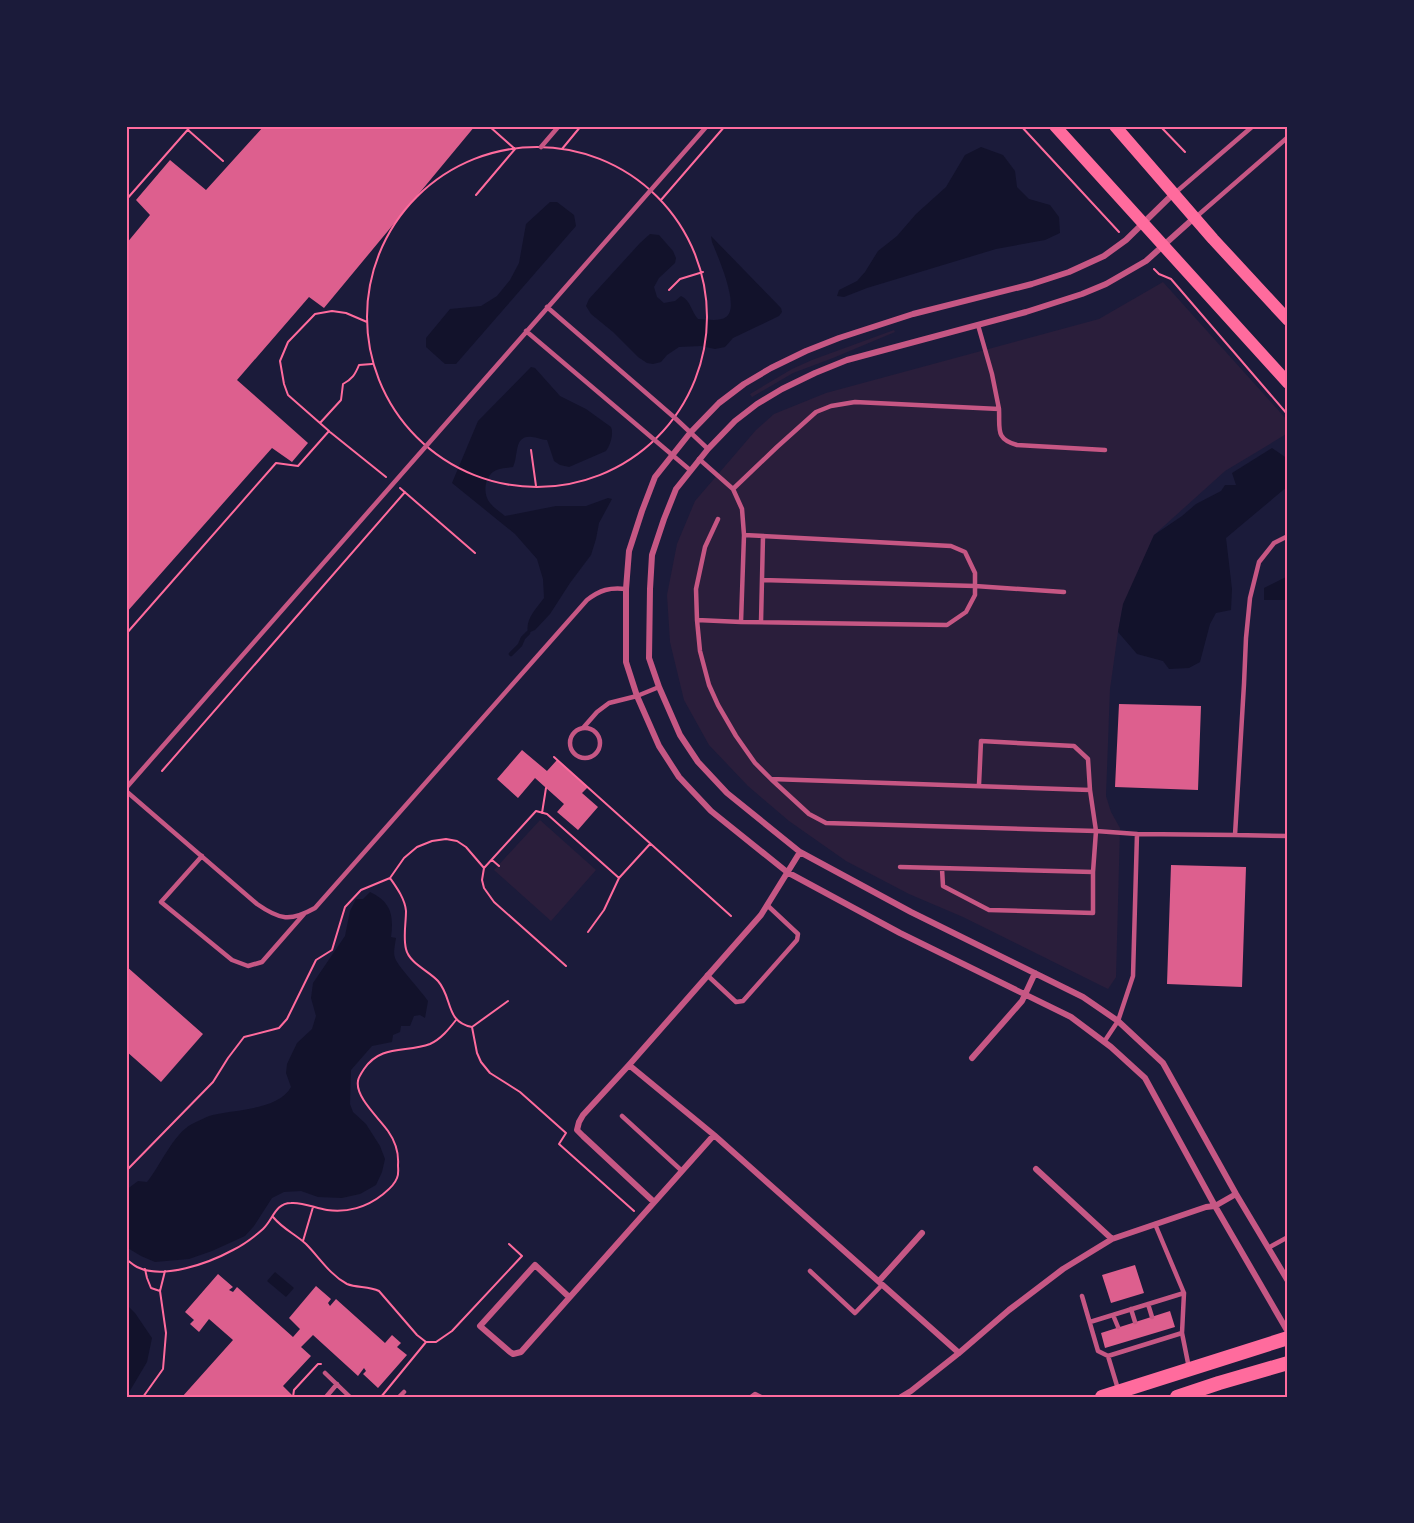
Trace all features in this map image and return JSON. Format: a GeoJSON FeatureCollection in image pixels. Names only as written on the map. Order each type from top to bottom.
{"type":"FeatureCollection","features":[{"type":"Feature","properties":{"kind":"main road"},"geometry":{"type":"LineString","coordinates":[[1055,126],[1288,383]]}},
{"type":"Feature","properties":{"kind":"main road"},"geometry":{"type":"LineString","coordinates":[[1115,126],[1194,218],[1288,320]]}},
{"type":"Feature","properties":{"kind":"main road"},"geometry":{"type":"LineString","coordinates":[[1102,1397],[1288,1338]]}},
{"type":"Feature","properties":{"kind":"main road"},"geometry":{"type":"LineString","coordinates":[[1178,1397],[1209,1392],[1288,1363]]}},
{"type":"Feature","properties":{"kind":"street"},"geometry":{"type":"LineString","coordinates":[[1173,194],[1126,240],[1104,256],[1069,272],[1032,284],[913,314],[839,338],[771,368],[744,384],[719,403],[690,433],[655,477],[642,511],[629,551],[626,588],[626,662],[637,696],[659,746],[680,777],[711,811],[787,872],[900,933],[1071,1017],[1104,1042],[1144,1078],[1288,1332]]}},
{"type":"Feature","properties":{"kind":"street"},"geometry":{"type":"LineString","coordinates":[[1194,218],[1146,261],[1106,284],[1026,312],[847,360],[815,372],[782,389],[735,421],[699,459],[676,489],[652,555],[649,658],[680,735],[698,762],[727,793],[800,852],[911,912],[1083,997],[1118,1021],[1163,1063],[1236,1194],[1288,1281]]}},
{"type":"Feature","properties":{"kind":"street"},"geometry":{"type":"LineString","coordinates":[[654,1202],[577,1130],[579,1122],[761,915],[800,852]]}},
{"type":"Feature","properties":{"kind":"street"},"geometry":{"type":"LineString","coordinates":[[972,1058],[1022,1001],[1035,973]]}},
{"type":"Feature","properties":{"kind":"street"},"geometry":{"type":"LineString","coordinates":[[629,1065],[714,1135],[958,1353]]}},
{"type":"Feature","properties":{"kind":"street"},"geometry":{"type":"LineString","coordinates":[[569,1297],[534,1265],[480,1326],[510,1352],[517,1354],[520,1352],[714,1135]]}},
{"type":"Feature","properties":{"kind":"street"},"geometry":{"type":"LineString","coordinates":[[1036,1169],[1112,1239]]}},
{"type":"Feature","properties":{"kind":"street"},"geometry":{"type":"LineString","coordinates":[[901,1397],[1063,1269],[1112,1239],[1206,1206],[1215,1206],[1236,1194]]}},
{"type":"Feature","properties":{"kind":"street"},"geometry":{"type":"LineString","coordinates":[[881,1283],[922,1233]]}},
{"type":"Feature","properties":{"kind":"lane"},"geometry":{"type":"LineString","coordinates":[[541,147],[559,126]]}},
{"type":"Feature","properties":{"kind":"lane"},"geometry":{"type":"LineString","coordinates":[[626,588],[601,590],[587,600],[315,908],[304,914],[285,918],[273,915],[257,904],[126,789],[706,126]]}},
{"type":"Feature","properties":{"kind":"lane"},"geometry":{"type":"LineString","coordinates":[[1173,194],[1253,126]]}},
{"type":"Feature","properties":{"kind":"lane"},"geometry":{"type":"LineString","coordinates":[[1194,218],[1288,137]]}},
{"type":"Feature","properties":{"kind":"lane"},"geometry":{"type":"LineString","coordinates":[[546,308],[708,449]]}},
{"type":"Feature","properties":{"kind":"lane"},"geometry":{"type":"LineString","coordinates":[[978,325],[992,374],[999,409],[1000,434],[1006,442],[1017,445],[1105,450]]}},
{"type":"Feature","properties":{"kind":"lane"},"geometry":{"type":"LineString","coordinates":[[526,331],[690,470]]}},
{"type":"Feature","properties":{"kind":"lane"},"geometry":{"type":"LineString","coordinates":[[733,489],[816,412],[831,406],[855,402],[999,409]]}},
{"type":"Feature","properties":{"kind":"lane"},"geometry":{"type":"LineString","coordinates":[[699,459],[733,489],[742,509],[744,535],[741,622]]}},
{"type":"Feature","properties":{"kind":"lane"},"geometry":{"type":"LineString","coordinates":[[718,519],[705,547],[696,589],[700,651],[709,685],[718,705],[754,763],[809,814],[826,823],[1137,834],[1288,836]]}},
{"type":"Feature","properties":{"kind":"lane"},"geometry":{"type":"LineString","coordinates":[[697,620],[946,626],[966,612],[975,595],[975,573],[965,552],[951,546],[744,535]]}},
{"type":"Feature","properties":{"kind":"lane"},"geometry":{"type":"LineString","coordinates":[[761,622],[763,536]]}},
{"type":"Feature","properties":{"kind":"lane"},"geometry":{"type":"LineString","coordinates":[[1235,835],[1250,598],[1258,562],[1274,543],[1288,536]]}},
{"type":"Feature","properties":{"kind":"lane"},"geometry":{"type":"LineString","coordinates":[[762,580],[975,586],[1064,592]]}},
{"type":"Feature","properties":{"kind":"lane"},"geometry":{"type":"LineString","coordinates":[[583,728],[591,729],[600,740],[596,753],[583,758],[576,755],[570,742],[577,730],[583,728],[597,712],[609,703],[637,696],[659,687]]}},
{"type":"Feature","properties":{"kind":"lane"},"geometry":{"type":"LineString","coordinates":[[942,868],[943,886],[989,910],[1093,913],[1096,831],[1088,759],[1074,746],[981,741],[979,785]]}},
{"type":"Feature","properties":{"kind":"lane"},"geometry":{"type":"LineString","coordinates":[[771,779],[1090,790]]}},
{"type":"Feature","properties":{"kind":"lane"},"geometry":{"type":"LineString","coordinates":[[1104,1042],[1118,1021],[1133,976],[1137,834]]}},
{"type":"Feature","properties":{"kind":"lane"},"geometry":{"type":"LineString","coordinates":[[202,856],[161,902],[232,960],[248,966],[262,962],[304,914]]}},
{"type":"Feature","properties":{"kind":"lane"},"geometry":{"type":"LineString","coordinates":[[900,867],[1093,872]]}},
{"type":"Feature","properties":{"kind":"lane"},"geometry":{"type":"LineString","coordinates":[[707,975],[736,1002],[742,1001],[797,940],[798,934],[767,905]]}},
{"type":"Feature","properties":{"kind":"lane"},"geometry":{"type":"LineString","coordinates":[[622,1116],[682,1171]]}},
{"type":"Feature","properties":{"kind":"lane"},"geometry":{"type":"LineString","coordinates":[[1155,1224],[1184,1293],[1182,1333],[1189,1369]]}},
{"type":"Feature","properties":{"kind":"lane"},"geometry":{"type":"LineString","coordinates":[[1268,1248],[1288,1237]]}},
{"type":"Feature","properties":{"kind":"lane"},"geometry":{"type":"LineString","coordinates":[[810,1271],[855,1313],[881,1283]]}},
{"type":"Feature","properties":{"kind":"lane"},"geometry":{"type":"LineString","coordinates":[[1090,1322],[1184,1293]]}},
{"type":"Feature","properties":{"kind":"lane"},"geometry":{"type":"LineString","coordinates":[[1083,1296],[1098,1351],[1108,1356],[1182,1333]]}},
{"type":"Feature","properties":{"kind":"lane"},"geometry":{"type":"LineString","coordinates":[[1148,1304],[1152,1317]]}},
{"type":"Feature","properties":{"kind":"lane"},"geometry":{"type":"LineString","coordinates":[[1131,1309],[1135,1322]]}},
{"type":"Feature","properties":{"kind":"lane"},"geometry":{"type":"LineString","coordinates":[[1113,1315],[1118,1328]]}},
{"type":"Feature","properties":{"kind":"lane"},"geometry":{"type":"LineString","coordinates":[[1157,1332],[1160,1340]]}},
{"type":"Feature","properties":{"kind":"lane"},"geometry":{"type":"LineString","coordinates":[[1140,1338],[1143,1345]]}},
{"type":"Feature","properties":{"kind":"lane"},"geometry":{"type":"LineString","coordinates":[[1123,1343],[1125,1350]]}},
{"type":"Feature","properties":{"kind":"lane"},"geometry":{"type":"LineString","coordinates":[[1108,1356],[1119,1392]]}},
{"type":"Feature","properties":{"kind":"lane"},"geometry":{"type":"LineString","coordinates":[[325,1373],[350,1397]]}},
{"type":"Feature","properties":{"kind":"lane"},"geometry":{"type":"LineString","coordinates":[[326,1397],[337,1384]]}},
{"type":"Feature","properties":{"kind":"lane"},"geometry":{"type":"LineString","coordinates":[[399,1397],[404,1392]]}},
{"type":"Feature","properties":{"kind":"lane"},"geometry":{"type":"LineString","coordinates":[[750,1397],[755,1394],[761,1397]]}},
{"type":"Feature","properties":{"kind":"path"},"geometry":{"type":"LineString","coordinates":[[126,200],[191,126]]}},
{"type":"Feature","properties":{"kind":"path"},"geometry":{"type":"LineString","coordinates":[[489,126],[515,149]]}},
{"type":"Feature","properties":{"kind":"path"},"geometry":{"type":"LineString","coordinates":[[561,149],[581,126]]}},
{"type":"Feature","properties":{"kind":"path"},"geometry":{"type":"LineString","coordinates":[[661,200],[725,126]]}},
{"type":"Feature","properties":{"kind":"path"},"geometry":{"type":"LineString","coordinates":[[1021,126],[1109,222]]}},
{"type":"Feature","properties":{"kind":"path"},"geometry":{"type":"LineString","coordinates":[[1160,126],[1185,152]]}},
{"type":"Feature","properties":{"kind":"path"},"geometry":{"type":"LineString","coordinates":[[188,130],[224,161]]}},
{"type":"Feature","properties":{"kind":"path"},"geometry":{"type":"LineString","coordinates":[[541,147],[553,147],[592,157],[629,174],[661,200],[669,208],[696,249],[703,272],[708,312],[705,349],[698,376],[675,418],[655,440],[629,460],[583,481],[548,486],[520,486],[478,476],[456,465],[425,445],[405,427],[384,396],[372,364],[366,311],[376,261],[392,227],[411,204],[445,172],[488,156],[515,149],[541,147]]}},
{"type":"Feature","properties":{"kind":"path"},"geometry":{"type":"LineString","coordinates":[[476,195],[515,149]]}},
{"type":"Feature","properties":{"kind":"path"},"geometry":{"type":"LineString","coordinates":[[669,290],[680,279],[703,272]]}},
{"type":"Feature","properties":{"kind":"path"},"geometry":{"type":"LineString","coordinates":[[1159,274],[1170,279],[1288,415]]}},
{"type":"Feature","properties":{"kind":"path"},"geometry":{"type":"LineString","coordinates":[[367,322],[346,313],[332,311],[315,314],[288,342],[280,361],[288,395],[475,553]]}},
{"type":"Feature","properties":{"kind":"path"},"geometry":{"type":"LineString","coordinates":[[320,423],[341,400],[343,384],[350,380],[359,365],[372,364]]}},
{"type":"Feature","properties":{"kind":"path"},"geometry":{"type":"LineString","coordinates":[[126,634],[276,463],[298,466],[329,431]]}},
{"type":"Feature","properties":{"kind":"path"},"geometry":{"type":"LineString","coordinates":[[531,450],[536,486]]}},
{"type":"Feature","properties":{"kind":"path"},"geometry":{"type":"LineString","coordinates":[[162,771],[405,492]]}},
{"type":"Feature","properties":{"kind":"path"},"geometry":{"type":"LineString","coordinates":[[554,757],[731,916]]}},
{"type":"Feature","properties":{"kind":"path"},"geometry":{"type":"LineString","coordinates":[[542,813],[546,788]]}},
{"type":"Feature","properties":{"kind":"path"},"geometry":{"type":"LineString","coordinates":[[566,966],[494,902],[484,888],[482,880],[484,868],[536,811],[547,814],[619,878]]}},
{"type":"Feature","properties":{"kind":"path"},"geometry":{"type":"LineString","coordinates":[[126,1172],[213,1082],[244,1036],[279,1028],[287,1019],[316,960],[332,950],[345,907],[361,890],[390,878],[404,858],[417,847],[432,841],[446,839],[457,842],[466,847],[484,868]]}},
{"type":"Feature","properties":{"kind":"path"},"geometry":{"type":"LineString","coordinates":[[588,932],[604,910],[619,878],[650,844]]}},
{"type":"Feature","properties":{"kind":"path"},"geometry":{"type":"LineString","coordinates":[[492,860],[499,866]]}},
{"type":"Feature","properties":{"kind":"path"},"geometry":{"type":"LineString","coordinates":[[390,878],[402,896],[406,909],[406,950],[410,957],[439,982],[456,1020],[464,1026],[472,1027],[508,1001]]}},
{"type":"Feature","properties":{"kind":"path"},"geometry":{"type":"LineString","coordinates":[[126,1259],[138,1268],[174,1271],[201,1264],[234,1250],[265,1227],[278,1208],[284,1204],[345,1210],[374,1202],[392,1187],[398,1177],[399,1154],[388,1131],[360,1093],[357,1082],[364,1069],[375,1058],[386,1052],[428,1044],[439,1039],[456,1020]]}},
{"type":"Feature","properties":{"kind":"path"},"geometry":{"type":"LineString","coordinates":[[472,1027],[477,1053],[490,1073],[520,1092],[566,1133],[559,1144],[641,1217]]}},
{"type":"Feature","properties":{"kind":"path"},"geometry":{"type":"LineString","coordinates":[[303,1242],[313,1207]]}},
{"type":"Feature","properties":{"kind":"path"},"geometry":{"type":"LineString","coordinates":[[273,1216],[280,1225],[303,1242],[337,1277],[348,1285],[379,1291],[417,1335],[426,1342],[436,1342],[452,1331],[522,1256],[509,1244]]}},
{"type":"Feature","properties":{"kind":"path"},"geometry":{"type":"LineString","coordinates":[[145,1269],[151,1288],[160,1291]]}},
{"type":"Feature","properties":{"kind":"path"},"geometry":{"type":"LineString","coordinates":[[143,1397],[163,1369],[166,1333],[160,1291],[165,1271]]}},
{"type":"Feature","properties":{"kind":"path"},"geometry":{"type":"LineString","coordinates":[[381,1397],[426,1342]]}},
{"type":"Feature","properties":{"kind":"shaded area"},"geometry":{"type":"Polygon","coordinates":[[[981,147],[1003,155],[1015,171],[1017,187],[1029,199],[1050,205],[1059,217],[1060,233],[1045,240],[996,249],[844,297],[837,296],[839,290],[857,281],[878,251],[897,236],[916,214],[946,187],[965,155],[981,147]]]}},
{"type":"Feature","properties":{"kind":"shaded area"},"geometry":{"type":"Polygon","coordinates":[[[550,202],[557,202],[574,215],[576,226],[456,364],[445,364],[426,347],[426,338],[450,309],[481,306],[497,296],[510,280],[519,263],[526,224],[550,202]]]}},
{"type":"Feature","properties":{"kind":"shaded area"},"geometry":{"type":"Polygon","coordinates":[[[650,234],[659,235],[676,258],[675,263],[659,278],[654,287],[657,297],[664,303],[675,301],[681,296],[687,301],[698,319],[712,320],[726,317],[731,303],[729,292],[711,236],[781,308],[782,312],[779,316],[733,338],[725,347],[715,349],[701,346],[679,347],[661,362],[647,363],[591,314],[586,306],[589,299],[650,234]]]}},
{"type":"Feature","properties":{"kind":"shaded area"},"geometry":{"type":"Polygon","coordinates":[[[1163,282],[1288,421],[1288,433],[1225,471],[1154,535],[1122,610],[1110,689],[1106,796],[1111,812],[1120,828],[1116,977],[1108,989],[963,917],[909,894],[846,861],[789,821],[748,786],[709,745],[684,700],[670,642],[667,595],[677,544],[695,501],[756,430],[774,414],[826,393],[1099,319],[1163,282]]]}},
{"type":"Feature","properties":{"kind":"shaded area"},"geometry":{"type":"Polygon","coordinates":[[[894,330],[895,332],[793,373],[752,397],[750,394],[812,360],[894,330]]]}},
{"type":"Feature","properties":{"kind":"shaded area"},"geometry":{"type":"Polygon","coordinates":[[[531,367],[535,368],[560,396],[586,409],[611,427],[610,443],[606,451],[569,467],[554,461],[547,440],[526,437],[519,443],[513,467],[500,469],[490,475],[486,483],[488,500],[505,516],[556,506],[586,506],[608,498],[612,499],[599,523],[591,555],[550,614],[535,630],[528,633],[528,623],[544,598],[543,579],[537,559],[515,534],[452,483],[478,421],[531,367]]]}},
{"type":"Feature","properties":{"kind":"shaded area"},"geometry":{"type":"Polygon","coordinates":[[[1272,448],[1288,459],[1288,486],[1226,538],[1232,589],[1231,610],[1216,613],[1210,624],[1200,662],[1189,668],[1169,669],[1163,661],[1137,654],[1118,632],[1123,604],[1154,535],[1196,504],[1221,491],[1225,485],[1236,485],[1232,473],[1272,448]]]}},
{"type":"Feature","properties":{"kind":"shaded area"},"geometry":{"type":"Polygon","coordinates":[[[1288,576],[1288,600],[1264,600],[1264,588],[1288,576]]]}},
{"type":"Feature","properties":{"kind":"shaded area"},"geometry":{"type":"Polygon","coordinates":[[[540,820],[596,870],[551,921],[494,870],[540,820]]]}},
{"type":"Feature","properties":{"kind":"shaded area"},"geometry":{"type":"Polygon","coordinates":[[[370,892],[383,900],[390,910],[391,937],[396,938],[395,958],[428,1001],[425,1018],[420,1015],[414,1016],[410,1026],[401,1026],[400,1032],[393,1035],[392,1042],[372,1046],[351,1070],[350,1104],[353,1112],[366,1124],[380,1146],[385,1159],[376,1185],[360,1194],[342,1198],[318,1197],[301,1191],[284,1192],[272,1198],[245,1236],[189,1259],[155,1262],[126,1247],[126,1190],[138,1181],[147,1182],[173,1142],[185,1129],[209,1116],[254,1108],[276,1101],[291,1087],[286,1073],[287,1064],[297,1043],[312,1029],[316,1016],[311,998],[313,983],[345,936],[350,911],[356,899],[363,899],[370,892]]]}},
{"type":"Feature","properties":{"kind":"shaded area"},"geometry":{"type":"Polygon","coordinates":[[[275,1272],[294,1288],[286,1297],[267,1281],[275,1272]]]}},
{"type":"Feature","properties":{"kind":"shaded area"},"geometry":{"type":"Polygon","coordinates":[[[126,1304],[152,1338],[147,1362],[128,1394],[126,1392],[126,1304]]]}},
{"type":"Feature","properties":{"kind":"building"},"geometry":{"type":"Polygon","coordinates":[[[264,126],[475,126],[324,308],[309,297],[237,380],[308,443],[292,462],[272,448],[126,613],[126,244],[150,215],[136,200],[170,160],[206,190],[264,126]]]}},
{"type":"Feature","properties":{"kind":"building"},"geometry":{"type":"Polygon","coordinates":[[[1119,704],[1201,706],[1198,790],[1115,787],[1119,704]]]}},
{"type":"Feature","properties":{"kind":"building"},"geometry":{"type":"Polygon","coordinates":[[[522,750],[547,771],[557,760],[588,787],[582,793],[598,807],[578,830],[557,812],[564,804],[535,778],[518,798],[497,779],[522,750]]]}},
{"type":"Feature","properties":{"kind":"building"},"geometry":{"type":"Polygon","coordinates":[[[1171,865],[1246,867],[1242,987],[1167,984],[1171,865]]]}},
{"type":"Feature","properties":{"kind":"building"},"geometry":{"type":"Polygon","coordinates":[[[126,966],[203,1034],[161,1082],[126,1051],[126,966]]]}},
{"type":"Feature","properties":{"kind":"building"},"geometry":{"type":"Polygon","coordinates":[[[1135,1265],[1144,1293],[1111,1303],[1102,1275],[1135,1265]]]}},
{"type":"Feature","properties":{"kind":"building"},"geometry":{"type":"Polygon","coordinates":[[[218,1274],[233,1287],[229,1290],[233,1292],[237,1287],[293,1337],[300,1329],[289,1318],[316,1286],[331,1299],[328,1303],[330,1306],[336,1299],[385,1343],[392,1335],[401,1343],[397,1347],[407,1355],[378,1388],[363,1374],[366,1371],[364,1368],[358,1376],[313,1335],[301,1347],[311,1356],[283,1386],[292,1395],[290,1397],[182,1397],[233,1340],[209,1319],[199,1332],[190,1324],[194,1320],[185,1312],[218,1274]]]}},
{"type":"Feature","properties":{"kind":"building"},"geometry":{"type":"Polygon","coordinates":[[[1170,1311],[1175,1327],[1105,1348],[1101,1333],[1170,1311]]]}},
{"type":"Feature","properties":{"kind":"waterway"},"geometry":{"type":"LineString","coordinates":[[511,654],[528,633]]}}]}
